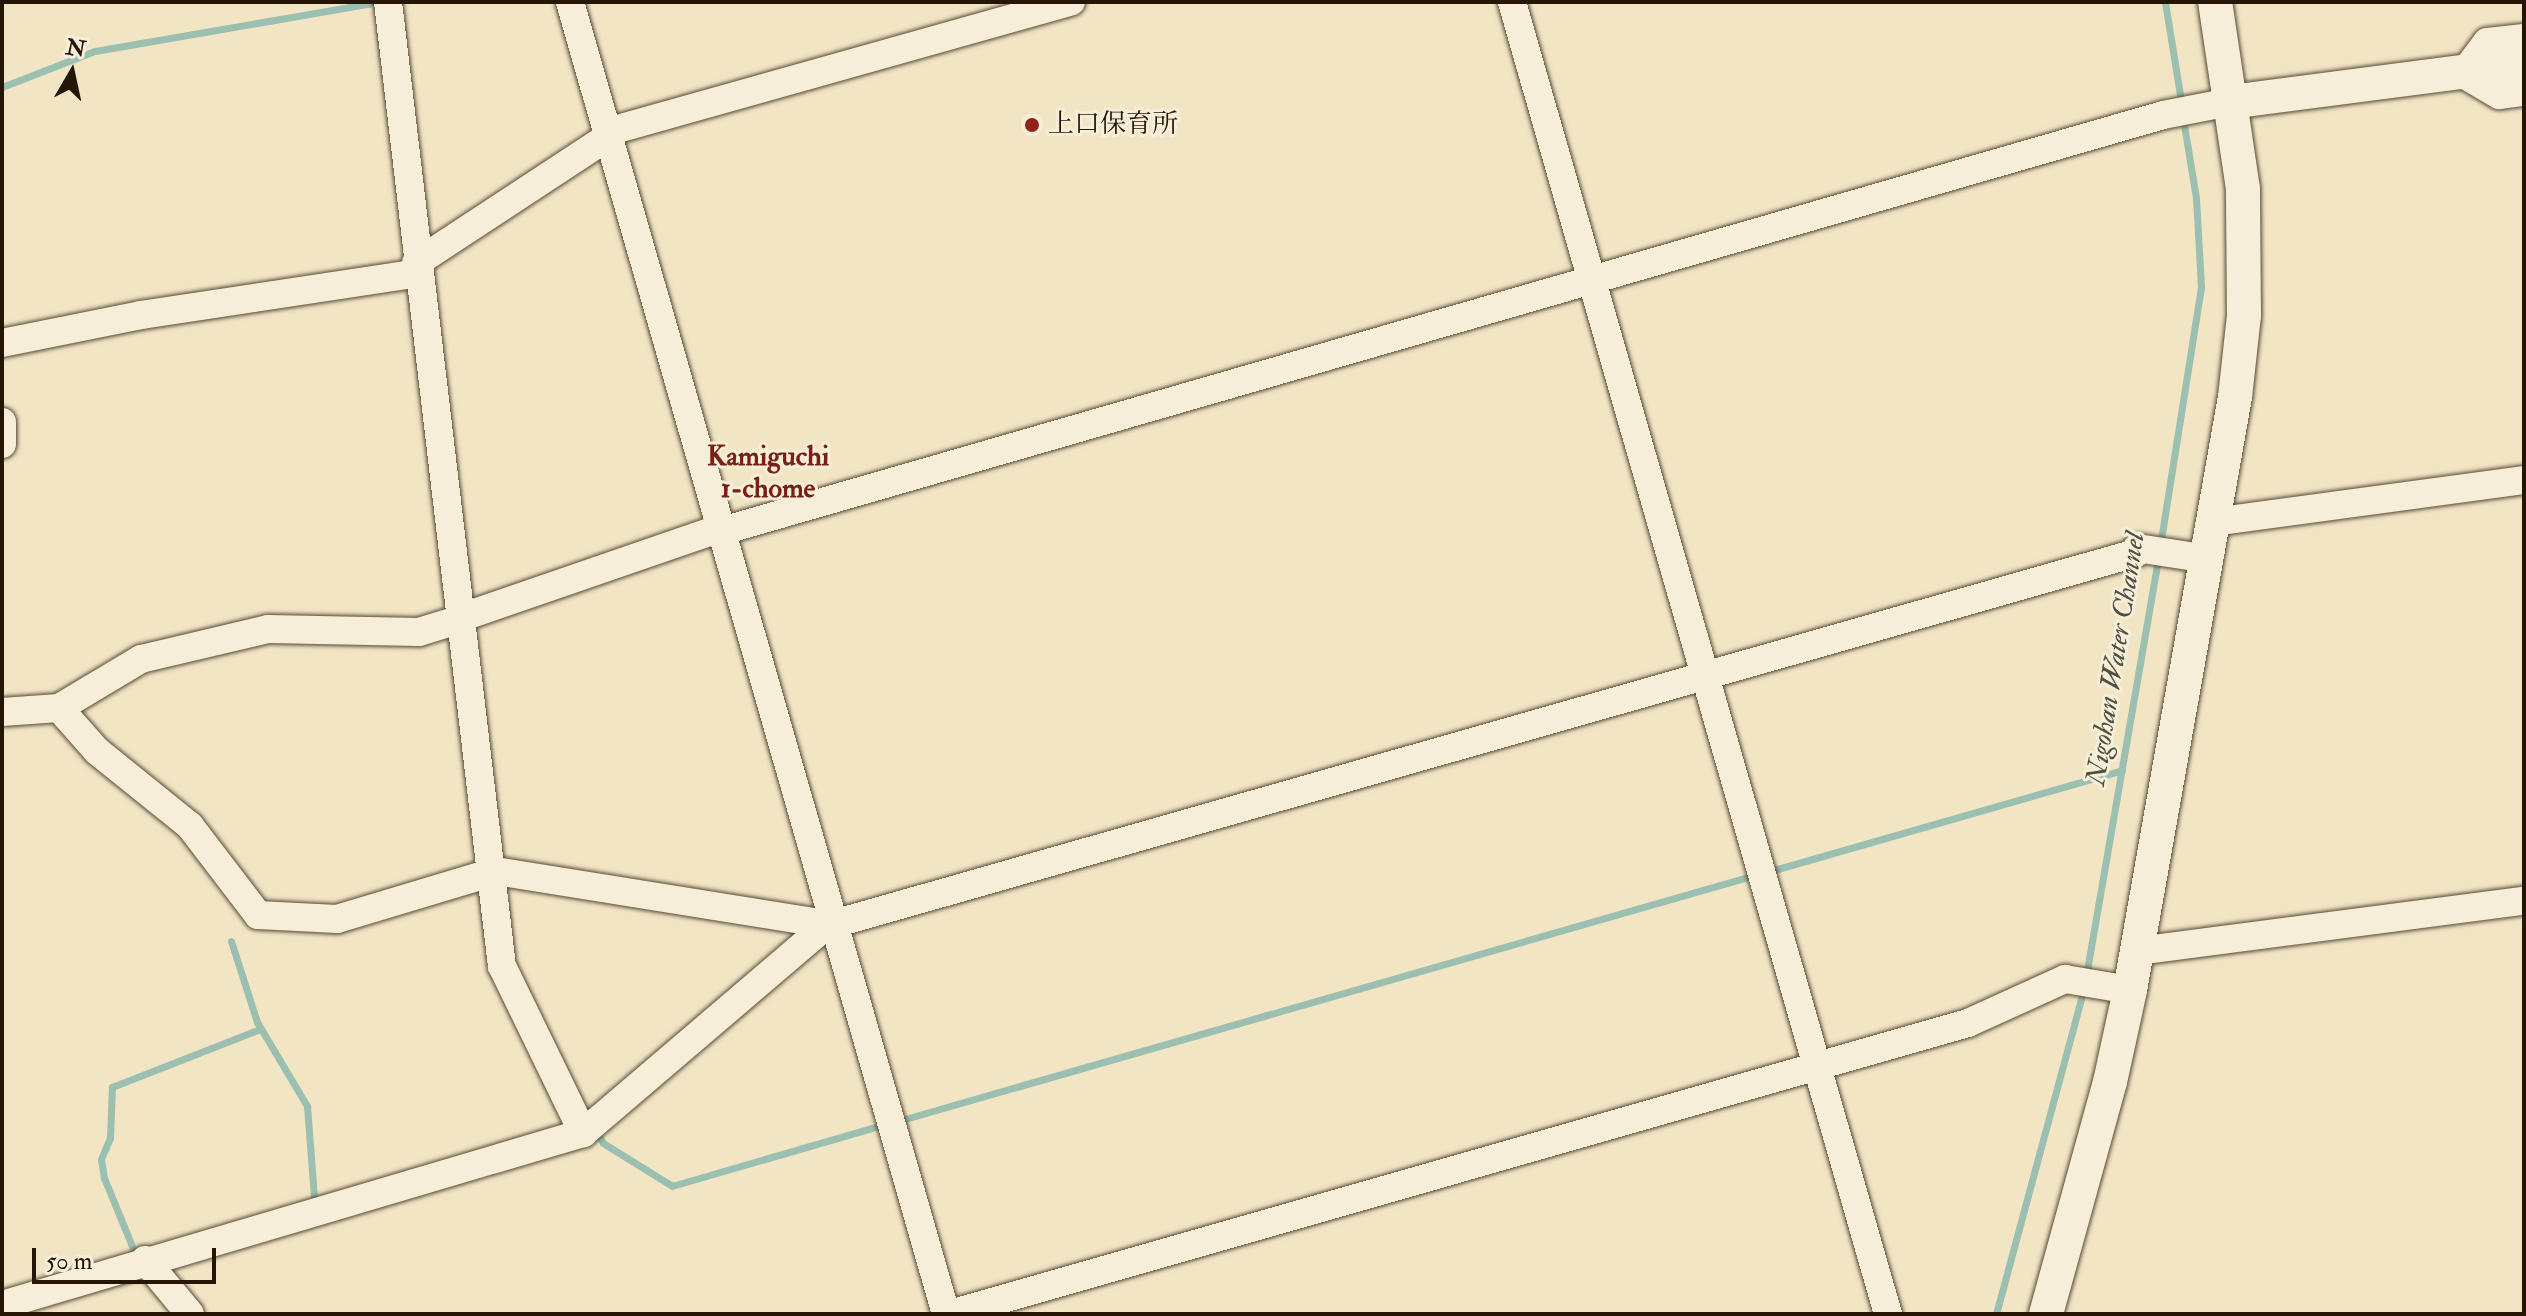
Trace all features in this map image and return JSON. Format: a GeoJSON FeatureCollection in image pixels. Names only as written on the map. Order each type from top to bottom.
{"type":"FeatureCollection","features":[{"type":"Feature","properties":{"kind":"street"},"geometry":{"type":"LineString","coordinates":[[388,2],[458,620],[502,966],[583,1133]]}},
{"type":"Feature","properties":{"kind":"street"},"geometry":{"type":"LineString","coordinates":[[570,2],[948,1314],[1968,1023],[2065,979],[2130,990]]}},
{"type":"Feature","properties":{"kind":"street"},"geometry":{"type":"LineString","coordinates":[[2,343],[141,315],[417,268],[608,134],[1071,2]]}},
{"type":"Feature","properties":{"kind":"street"},"geometry":{"type":"LineString","coordinates":[[1512,2],[1888,1314]]}},
{"type":"Feature","properties":{"kind":"street"},"geometry":{"type":"LineString","coordinates":[[2046,1314],[2110,1082],[2130,990],[2208,559],[2244,315],[2243,189],[2215,2]]}},
{"type":"Feature","properties":{"kind":"street"},"geometry":{"type":"LineString","coordinates":[[2463,74],[2487,42],[2524,38]]}},
{"type":"Feature","properties":{"kind":"street"},"geometry":{"type":"LineString","coordinates":[[2,712],[59,708],[141,659],[268,629],[419,632],[722,530],[2163,115],[2230,102],[2524,64]]}},
{"type":"Feature","properties":{"kind":"street"},"geometry":{"type":"LineString","coordinates":[[2463,74],[2499,95],[2524,92]]}},
{"type":"Feature","properties":{"kind":"street"},"geometry":{"type":"LineString","coordinates":[[2,422],[2,444]]}},
{"type":"Feature","properties":{"kind":"street"},"geometry":{"type":"LineString","coordinates":[[2213,522],[2524,480]]}},
{"type":"Feature","properties":{"kind":"street"},"geometry":{"type":"LineString","coordinates":[[2,1305],[145,1260],[583,1133],[834,924],[1705,678],[2136,550],[2208,559]]}},
{"type":"Feature","properties":{"kind":"street"},"geometry":{"type":"LineString","coordinates":[[59,708],[97,751],[190,826],[258,915],[337,919],[490,871],[834,924]]}},
{"type":"Feature","properties":{"kind":"street"},"geometry":{"type":"LineString","coordinates":[[2137,951],[2524,901]]}},
{"type":"Feature","properties":{"kind":"street"},"geometry":{"type":"LineString","coordinates":[[145,1260],[190,1314]]}},
{"type":"Feature","properties":{"kind":"waterway"},"geometry":{"type":"LineString","coordinates":[[2,87],[95,51],[378,2]]}},
{"type":"Feature","properties":{"kind":"waterway","name":"Nigohan Water Channel"},"geometry":{"type":"LineString","coordinates":[[2165,2],[2182,107]]}},
{"type":"Feature","properties":{"kind":"waterway","name":"Nigohan Water Channel"},"geometry":{"type":"LineString","coordinates":[[2160,546],[2201,287],[2196,198],[2183,119]]}},
{"type":"Feature","properties":{"kind":"waterway","name":"Nigohan Water Channel"},"geometry":{"type":"LineString","coordinates":[[2086,976],[2158,558]]}},
{"type":"Feature","properties":{"kind":"waterway"},"geometry":{"type":"LineString","coordinates":[[1767,872],[2122,770]]}},
{"type":"Feature","properties":{"kind":"waterway"},"geometry":{"type":"LineString","coordinates":[[898,1121],[1755,875]]}},
{"type":"Feature","properties":{"kind":"waterway"},"geometry":{"type":"LineString","coordinates":[[231,941],[257,1022],[307,1106],[314,1196]]}},
{"type":"Feature","properties":{"kind":"waterway","name":"Nigohan Water Channel"},"geometry":{"type":"LineString","coordinates":[[1996,1314],[2084,988]]}},
{"type":"Feature","properties":{"kind":"waterway"},"geometry":{"type":"LineString","coordinates":[[134,1251],[104,1178],[101,1159],[110,1138],[112,1087],[260,1029]]}},
{"type":"Feature","properties":{"kind":"waterway"},"geometry":{"type":"LineString","coordinates":[[595,1130],[603,1143],[672,1186],[886,1124]]}},
{"type":"Feature","properties":{"kind":"place","name":"上口保育所"},"geometry":{"type":"Point","coordinates":[1032,125]}},
{"type":"Feature","properties":{"kind":"district","name":"Kamiguchi 1-chome"},"geometry":{"type":"Point","coordinates":[768,473]}}]}
